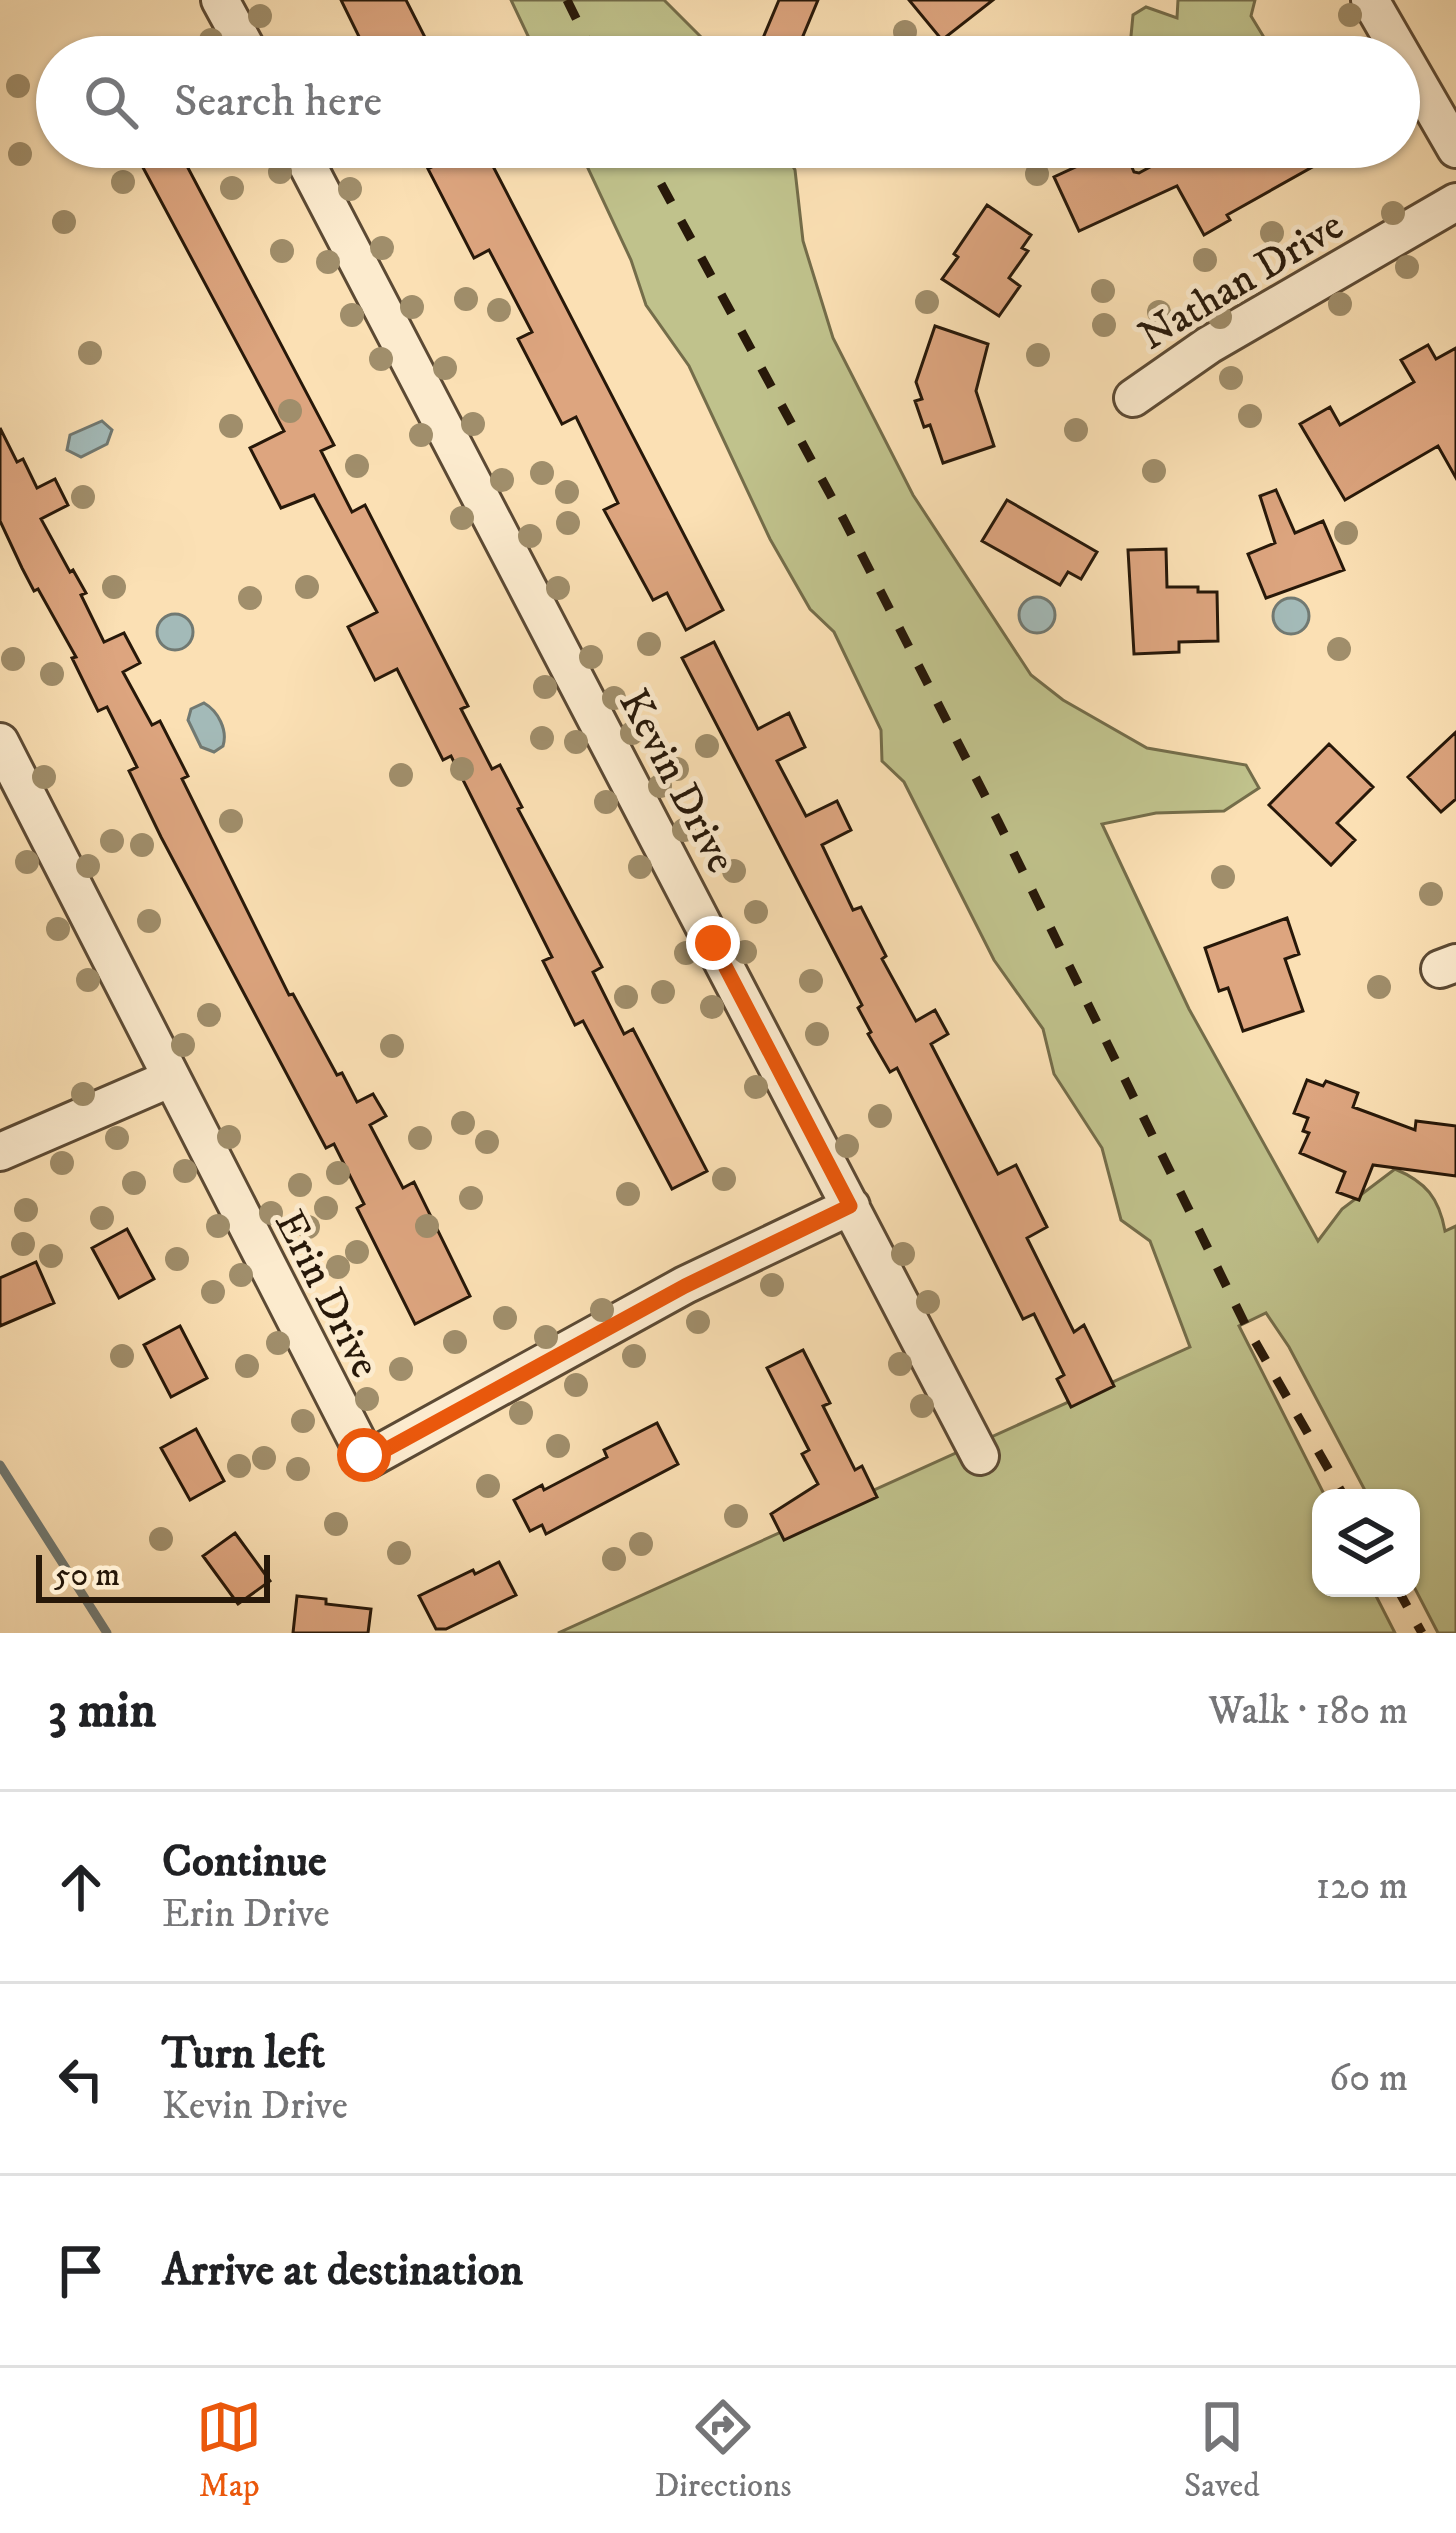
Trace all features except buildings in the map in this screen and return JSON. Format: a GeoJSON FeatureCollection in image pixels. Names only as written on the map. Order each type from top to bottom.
{"type":"FeatureCollection","features":[{"type":"Feature","properties":{"kind":"street"},"geometry":{"type":"LineString","coordinates":[[220,0],[240,36]]}},
{"type":"Feature","properties":{"kind":"street"},"geometry":{"type":"LineString","coordinates":[[1370,0],[1391,36]]}},
{"type":"Feature","properties":{"kind":"street"},"geometry":{"type":"LineString","coordinates":[[1420,87],[1456,149]]}},
{"type":"Feature","properties":{"kind":"street","name":"Kevin Drive"},"geometry":{"type":"LineString","coordinates":[[309,168],[980,1456]]}},
{"type":"Feature","properties":{"kind":"street","name":"Nathan Drive"},"geometry":{"type":"LineString","coordinates":[[1133,398],[1209,345],[1456,202]]}},
{"type":"Feature","properties":{"kind":"street","name":"Erin Drive"},"geometry":{"type":"LineString","coordinates":[[0,742],[367,1460],[685,1286],[850,1206]]}},
{"type":"Feature","properties":{"kind":"street"},"geometry":{"type":"LineString","coordinates":[[0,1152],[170,1079]]}},
{"type":"Feature","properties":{"kind":"green space"},"geometry":{"type":"Polygon","coordinates":[[[511,0],[664,0],[700,36],[528,36],[511,0]]]}},
{"type":"Feature","properties":{"kind":"green space"},"geometry":{"type":"Polygon","coordinates":[[[1178,0],[1255,0],[1251,16],[1263,36],[1131,36],[1133,15],[1146,7],[1177,18],[1178,0]]]}},
{"type":"Feature","properties":{"kind":"green space"},"geometry":{"type":"Polygon","coordinates":[[[588,168],[794,168],[803,241],[833,338],[913,495],[1031,675],[1063,700],[1147,748],[1246,765],[1259,788],[1224,811],[1156,813],[1102,824],[1189,1009],[1318,1241],[1342,1209],[1395,1169],[1429,1193],[1445,1231],[1456,1226],[1456,1633],[1438,1633],[1419,1597],[1420,1489],[1364,1489],[1266,1313],[1239,1326],[1321,1489],[1312,1489],[1312,1597],[1377,1597],[1395,1633],[558,1633],[1190,1347],[1150,1241],[1121,1220],[1102,1148],[1054,1074],[1043,1029],[994,960],[904,782],[882,761],[881,730],[834,632],[810,609],[770,539],[689,366],[646,305],[631,260],[588,168]]]}},
{"type":"Feature","properties":{"kind":"water"},"geometry":{"type":"Polygon","coordinates":[[[102,421],[112,430],[107,444],[81,457],[67,450],[70,435],[102,421]]]}},
{"type":"Feature","properties":{"kind":"water"},"geometry":{"type":"Polygon","coordinates":[[[1037,597],[1050,602],[1055,615],[1050,628],[1037,633],[1024,628],[1019,615],[1024,602],[1037,597]]]}},
{"type":"Feature","properties":{"kind":"water"},"geometry":{"type":"Polygon","coordinates":[[[1291,598],[1304,603],[1309,616],[1304,629],[1291,634],[1278,629],[1273,616],[1278,603],[1291,598]]]}},
{"type":"Feature","properties":{"kind":"water"},"geometry":{"type":"Polygon","coordinates":[[[175,614],[188,619],[193,632],[188,645],[175,650],[162,645],[157,632],[162,619],[175,614]]]}},
{"type":"Feature","properties":{"kind":"water"},"geometry":{"type":"Polygon","coordinates":[[[204,703],[223,727],[223,746],[214,752],[201,747],[188,720],[191,709],[204,703]]]}},
{"type":"Feature","properties":{"kind":"waterway"},"geometry":{"type":"LineString","coordinates":[[0,1465],[107,1633]]}},
{"type":"Feature","properties":{"kind":"railway"},"geometry":{"type":"LineString","coordinates":[[567,0],[585,36]]}},
{"type":"Feature","properties":{"kind":"railway"},"geometry":{"type":"LineString","coordinates":[[652,168],[844,520],[1245,1324],[1340,1489]]}},
{"type":"Feature","properties":{"kind":"railway"},"geometry":{"type":"LineString","coordinates":[[1402,1597],[1422,1633]]}},
{"type":"Feature","properties":{"kind":"route"},"geometry":{"type":"LineString","coordinates":[[364,1455],[367,1460],[685,1286],[850,1206],[713,943]]}}]}
